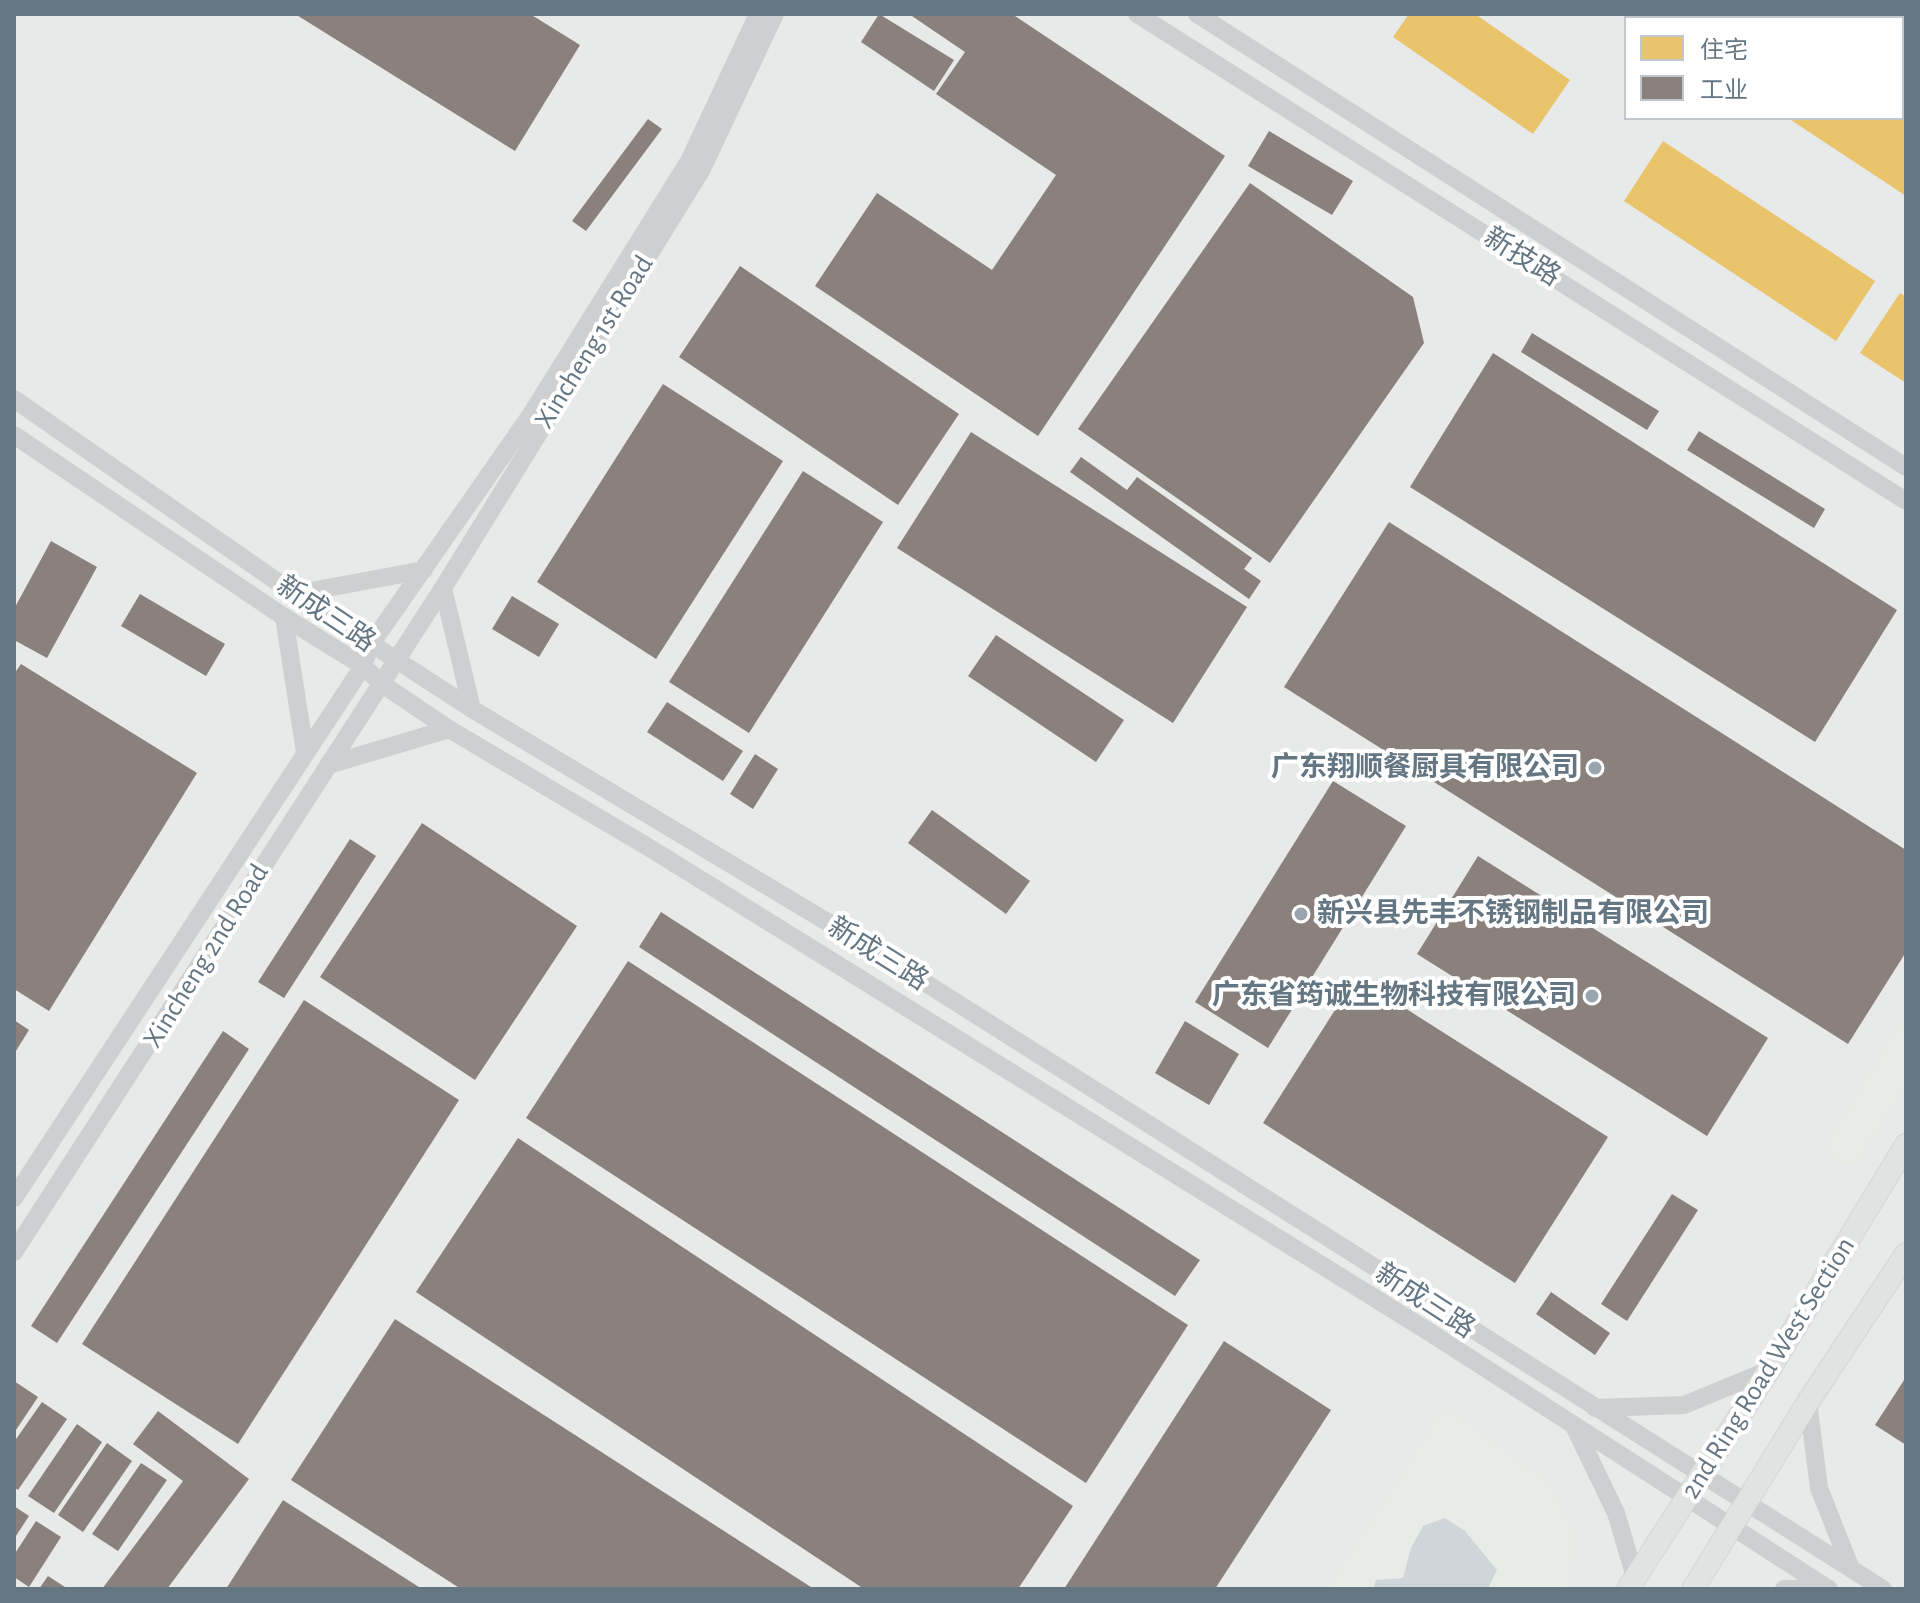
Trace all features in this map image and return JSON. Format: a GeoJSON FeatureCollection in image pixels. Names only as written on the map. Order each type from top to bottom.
{"type":"FeatureCollection","features":[{"type":"Feature","properties":{"kind":"main road","name":"2nd Ring Road West Section"},"geometry":{"type":"LineString","coordinates":[[1631,1583],[1769,1370],[1906,1145]]}},
{"type":"Feature","properties":{"kind":"main road","name":"2nd Ring Road West Section"},"geometry":{"type":"LineString","coordinates":[[1693,1589],[1808,1402],[1906,1254]]}},
{"type":"Feature","properties":{"kind":"street","name":"Xincheng 1st Road"},"geometry":{"type":"LineString","coordinates":[[371,644],[530,416],[689,161],[758,14]]}},
{"type":"Feature","properties":{"kind":"street","name":"Xincheng 1st Road"},"geometry":{"type":"LineString","coordinates":[[394,659],[443,588],[702,169],[775,14]]}},
{"type":"Feature","properties":{"kind":"street","name":"新技路"},"geometry":{"type":"LineString","coordinates":[[1137,14],[1906,501]]}},
{"type":"Feature","properties":{"kind":"street","name":"新技路"},"geometry":{"type":"LineString","coordinates":[[1197,14],[1906,467]]}},
{"type":"Feature","properties":{"kind":"street","name":"新成三路"},"geometry":{"type":"LineString","coordinates":[[14,399],[295,594],[472,709],[864,944],[1883,1589]]}},
{"type":"Feature","properties":{"kind":"street","name":"新成三路"},"geometry":{"type":"LineString","coordinates":[[14,435],[284,617],[363,666],[382,684],[449,729],[694,876],[1573,1424],[1829,1589]]}},
{"type":"Feature","properties":{"kind":"street"},"geometry":{"type":"LineString","coordinates":[[295,594],[424,570]]}},
{"type":"Feature","properties":{"kind":"street"},"geometry":{"type":"LineString","coordinates":[[443,588],[472,709]]}},
{"type":"Feature","properties":{"kind":"street"},"geometry":{"type":"LineString","coordinates":[[284,617],[305,752]]}},
{"type":"Feature","properties":{"kind":"street","name":"Xincheng 2nd Road"},"geometry":{"type":"LineString","coordinates":[[14,1198],[363,666],[371,644]]}},
{"type":"Feature","properties":{"kind":"street","name":"Xincheng 2nd Road"},"geometry":{"type":"LineString","coordinates":[[14,1252],[382,684],[394,659]]}},
{"type":"Feature","properties":{"kind":"street"},"geometry":{"type":"LineString","coordinates":[[328,765],[449,729]]}},
{"type":"Feature","properties":{"kind":"street"},"geometry":{"type":"LineString","coordinates":[[1593,1408],[1684,1405],[1769,1370]]}},
{"type":"Feature","properties":{"kind":"street"},"geometry":{"type":"LineString","coordinates":[[1808,1402],[1819,1488],[1851,1569]]}},
{"type":"Feature","properties":{"kind":"street"},"geometry":{"type":"LineString","coordinates":[[1573,1424],[1616,1513],[1631,1583]]}},
{"type":"Feature","properties":{"kind":"street"},"geometry":{"type":"LineString","coordinates":[[1784,1589],[1803,1589]]}},
{"type":"Feature","properties":{"kind":"shaded area"},"geometry":{"type":"Polygon","coordinates":[[[14,14],[1906,14],[1906,1589],[14,1589],[14,14]]]}},
{"type":"Feature","properties":{"kind":"shaded area"},"geometry":{"type":"Polygon","coordinates":[[[1906,1013],[1906,1083],[1855,1166],[1824,1150],[1906,1013]]]}},
{"type":"Feature","properties":{"kind":"shaded area"},"geometry":{"type":"Polygon","coordinates":[[[1445,1407],[1548,1482],[1572,1532],[1571,1578],[1564,1589],[1328,1589],[1445,1407]]]}},
{"type":"Feature","properties":{"kind":"shaded area"},"geometry":{"type":"Polygon","coordinates":[[[1445,1518],[1465,1531],[1497,1570],[1488,1589],[1373,1589],[1376,1580],[1403,1578],[1411,1548],[1423,1526],[1445,1518]]]}},
{"type":"Feature","properties":{"kind":"building: 住宅"},"geometry":{"type":"Polygon","coordinates":[[[1409,14],[1475,14],[1570,80],[1533,134],[1393,37],[1409,14]]]}},
{"type":"Feature","properties":{"kind":"building: 住宅"},"geometry":{"type":"Polygon","coordinates":[[[1904,108],[1906,196],[1791,120],[1904,120],[1904,108]]]}},
{"type":"Feature","properties":{"kind":"building: 住宅"},"geometry":{"type":"Polygon","coordinates":[[[1663,141],[1875,281],[1836,341],[1624,201],[1663,141]]]}},
{"type":"Feature","properties":{"kind":"building: 住宅"},"geometry":{"type":"Polygon","coordinates":[[[1900,293],[1906,297],[1906,383],[1860,353],[1900,293]]]}},
{"type":"Feature","properties":{"kind":"building: 工业"},"geometry":{"type":"Polygon","coordinates":[[[295,14],[530,14],[580,45],[515,151],[295,14]]]}},
{"type":"Feature","properties":{"kind":"building: 工业"},"geometry":{"type":"Polygon","coordinates":[[[879,14],[954,60],[934,91],[861,42],[879,14]]]}},
{"type":"Feature","properties":{"kind":"building: 工业"},"geometry":{"type":"Polygon","coordinates":[[[909,14],[1012,14],[1225,156],[1038,436],[815,286],[877,193],[992,270],[1056,175],[936,94],[965,52],[909,14]]]}},
{"type":"Feature","properties":{"kind":"building: 工业"},"geometry":{"type":"Polygon","coordinates":[[[648,119],[662,129],[586,231],[572,221],[648,119]]]}},
{"type":"Feature","properties":{"kind":"building: 工业"},"geometry":{"type":"Polygon","coordinates":[[[1269,131],[1353,181],[1332,215],[1248,166],[1269,131]]]}},
{"type":"Feature","properties":{"kind":"building: 工业"},"geometry":{"type":"Polygon","coordinates":[[[1250,183],[1413,297],[1424,343],[1270,563],[1078,429],[1250,183]]]}},
{"type":"Feature","properties":{"kind":"building: 工业"},"geometry":{"type":"Polygon","coordinates":[[[740,266],[959,414],[898,505],[679,357],[740,266]]]}},
{"type":"Feature","properties":{"kind":"building: 工业"},"geometry":{"type":"Polygon","coordinates":[[[1532,333],[1659,411],[1647,430],[1521,352],[1532,333]]]}},
{"type":"Feature","properties":{"kind":"building: 工业"},"geometry":{"type":"Polygon","coordinates":[[[1493,353],[1897,610],[1815,742],[1410,487],[1493,353]]]}},
{"type":"Feature","properties":{"kind":"building: 工业"},"geometry":{"type":"Polygon","coordinates":[[[663,384],[783,461],[656,659],[537,582],[663,384]]]}},
{"type":"Feature","properties":{"kind":"building: 工业"},"geometry":{"type":"Polygon","coordinates":[[[1699,431],[1825,509],[1814,528],[1687,450],[1699,431]]]}},
{"type":"Feature","properties":{"kind":"building: 工业"},"geometry":{"type":"Polygon","coordinates":[[[971,432],[1247,607],[1173,723],[897,548],[971,432]]]}},
{"type":"Feature","properties":{"kind":"building: 工业"},"geometry":{"type":"Polygon","coordinates":[[[1081,457],[1127,490],[1137,477],[1252,558],[1244,569],[1261,581],[1249,599],[1070,472],[1081,457]]]}},
{"type":"Feature","properties":{"kind":"building: 工业"},"geometry":{"type":"Polygon","coordinates":[[[803,471],[883,522],[749,733],[669,682],[803,471]]]}},
{"type":"Feature","properties":{"kind":"building: 工业","name":"广东翔顺餐厨具有限公司"},"geometry":{"type":"Polygon","coordinates":[[[1389,522],[1906,850],[1906,952],[1848,1044],[1284,687],[1389,522]]]}},
{"type":"Feature","properties":{"kind":"building: 工业"},"geometry":{"type":"Polygon","coordinates":[[[51,541],[97,567],[47,658],[14,640],[14,609],[51,541]]]}},
{"type":"Feature","properties":{"kind":"building: 工业"},"geometry":{"type":"Polygon","coordinates":[[[140,594],[225,644],[206,676],[121,626],[140,594]]]}},
{"type":"Feature","properties":{"kind":"building: 工业"},"geometry":{"type":"Polygon","coordinates":[[[512,596],[559,624],[539,657],[492,629],[512,596]]]}},
{"type":"Feature","properties":{"kind":"building: 工业"},"geometry":{"type":"Polygon","coordinates":[[[996,635],[1124,720],[1096,762],[968,676],[996,635]]]}},
{"type":"Feature","properties":{"kind":"building: 工业"},"geometry":{"type":"Polygon","coordinates":[[[21,664],[197,773],[49,1011],[14,989],[14,674],[21,664]]]}},
{"type":"Feature","properties":{"kind":"building: 工业"},"geometry":{"type":"Polygon","coordinates":[[[667,702],[743,751],[723,781],[647,732],[667,702]]]}},
{"type":"Feature","properties":{"kind":"building: 工业"},"geometry":{"type":"Polygon","coordinates":[[[755,754],[778,769],[753,809],[730,794],[755,754]]]}},
{"type":"Feature","properties":{"kind":"building: 工业","name":"新兴县先丰不锈钢制品有限公司"},"geometry":{"type":"Polygon","coordinates":[[[1333,781],[1406,826],[1268,1048],[1195,1002],[1333,781]]]}},
{"type":"Feature","properties":{"kind":"building: 工业"},"geometry":{"type":"Polygon","coordinates":[[[932,810],[1030,881],[1006,914],[908,843],[932,810]]]}},
{"type":"Feature","properties":{"kind":"building: 工业"},"geometry":{"type":"Polygon","coordinates":[[[422,823],[577,926],[475,1080],[320,977],[422,823]]]}},
{"type":"Feature","properties":{"kind":"building: 工业"},"geometry":{"type":"Polygon","coordinates":[[[350,839],[376,856],[284,998],[258,982],[350,839]]]}},
{"type":"Feature","properties":{"kind":"building: 工业","name":"广东省筠诚生物科技有限公司"},"geometry":{"type":"Polygon","coordinates":[[[1478,856],[1768,1038],[1707,1136],[1417,954],[1478,856]]]}},
{"type":"Feature","properties":{"kind":"building: 工业"},"geometry":{"type":"Polygon","coordinates":[[[661,912],[1200,1260],[1175,1296],[639,947],[661,912]]]}},
{"type":"Feature","properties":{"kind":"building: 工业"},"geometry":{"type":"Polygon","coordinates":[[[628,961],[1188,1325],[1086,1483],[526,1118],[628,961]]]}},
{"type":"Feature","properties":{"kind":"building: 工业"},"geometry":{"type":"Polygon","coordinates":[[[1356,977],[1608,1137],[1515,1283],[1263,1123],[1356,977]]]}},
{"type":"Feature","properties":{"kind":"building: 工业"},"geometry":{"type":"Polygon","coordinates":[[[304,1000],[459,1100],[238,1444],[82,1344],[304,1000]]]}},
{"type":"Feature","properties":{"kind":"building: 工业"},"geometry":{"type":"Polygon","coordinates":[[[14,1020],[29,1030],[14,1054],[14,1020]]]}},
{"type":"Feature","properties":{"kind":"building: 工业"},"geometry":{"type":"Polygon","coordinates":[[[1185,1021],[1239,1054],[1209,1105],[1155,1073],[1185,1021]]]}},
{"type":"Feature","properties":{"kind":"building: 工业"},"geometry":{"type":"Polygon","coordinates":[[[223,1031],[249,1049],[57,1343],[31,1326],[223,1031]]]}},
{"type":"Feature","properties":{"kind":"building: 工业"},"geometry":{"type":"Polygon","coordinates":[[[518,1138],[1073,1506],[1018,1589],[864,1589],[416,1292],[518,1138]]]}},
{"type":"Feature","properties":{"kind":"building: 工业"},"geometry":{"type":"Polygon","coordinates":[[[1672,1194],[1698,1210],[1627,1321],[1601,1304],[1672,1194]]]}},
{"type":"Feature","properties":{"kind":"building: 工业"},"geometry":{"type":"Polygon","coordinates":[[[1551,1292],[1610,1333],[1595,1355],[1536,1314],[1551,1292]]]}},
{"type":"Feature","properties":{"kind":"building: 工业"},"geometry":{"type":"Polygon","coordinates":[[[395,1319],[814,1589],[461,1589],[291,1480],[395,1319]]]}},
{"type":"Feature","properties":{"kind":"building: 工业"},"geometry":{"type":"Polygon","coordinates":[[[1224,1341],[1331,1410],[1215,1589],[1064,1589],[1224,1341]]]}},
{"type":"Feature","properties":{"kind":"building: 工业"},"geometry":{"type":"Polygon","coordinates":[[[1906,1377],[1906,1445],[1875,1425],[1906,1377]]]}},
{"type":"Feature","properties":{"kind":"building: 工业"},"geometry":{"type":"Polygon","coordinates":[[[14,1381],[38,1397],[14,1433],[14,1381]]]}},
{"type":"Feature","properties":{"kind":"building: 工业"},"geometry":{"type":"Polygon","coordinates":[[[42,1402],[67,1419],[18,1490],[14,1487],[14,1442],[42,1402]]]}},
{"type":"Feature","properties":{"kind":"building: 工业"},"geometry":{"type":"Polygon","coordinates":[[[158,1411],[249,1479],[167,1589],[102,1589],[183,1481],[133,1444],[158,1411]]]}},
{"type":"Feature","properties":{"kind":"building: 工业"},"geometry":{"type":"Polygon","coordinates":[[[77,1424],[102,1442],[54,1513],[28,1496],[77,1424]]]}},
{"type":"Feature","properties":{"kind":"building: 工业"},"geometry":{"type":"Polygon","coordinates":[[[107,1443],[132,1461],[83,1532],[58,1515],[107,1443]]]}},
{"type":"Feature","properties":{"kind":"building: 工业"},"geometry":{"type":"Polygon","coordinates":[[[141,1463],[167,1480],[118,1551],[92,1534],[141,1463]]]}},
{"type":"Feature","properties":{"kind":"building: 工业"},"geometry":{"type":"Polygon","coordinates":[[[283,1500],[422,1589],[226,1589],[283,1500]]]}},
{"type":"Feature","properties":{"kind":"building: 工业"},"geometry":{"type":"Polygon","coordinates":[[[14,1506],[29,1516],[14,1539],[14,1506]]]}},
{"type":"Feature","properties":{"kind":"building: 工业"},"geometry":{"type":"Polygon","coordinates":[[[36,1521],[61,1537],[29,1587],[14,1577],[14,1555],[36,1521]]]}},
{"type":"Feature","properties":{"kind":"building: 工业"},"geometry":{"type":"Polygon","coordinates":[[[48,1576],[68,1589],[39,1589],[48,1576]]]}},
{"type":"Feature","properties":{"kind":"place","name":"广东翔顺餐厨具有限公司"},"geometry":{"type":"Point","coordinates":[1595,768]}},
{"type":"Feature","properties":{"kind":"place","name":"新兴县先丰不锈钢制品有限公司"},"geometry":{"type":"Point","coordinates":[1301,914]}},
{"type":"Feature","properties":{"kind":"place","name":"广东省筠诚生物科技有限公司"},"geometry":{"type":"Point","coordinates":[1592,996]}}]}
